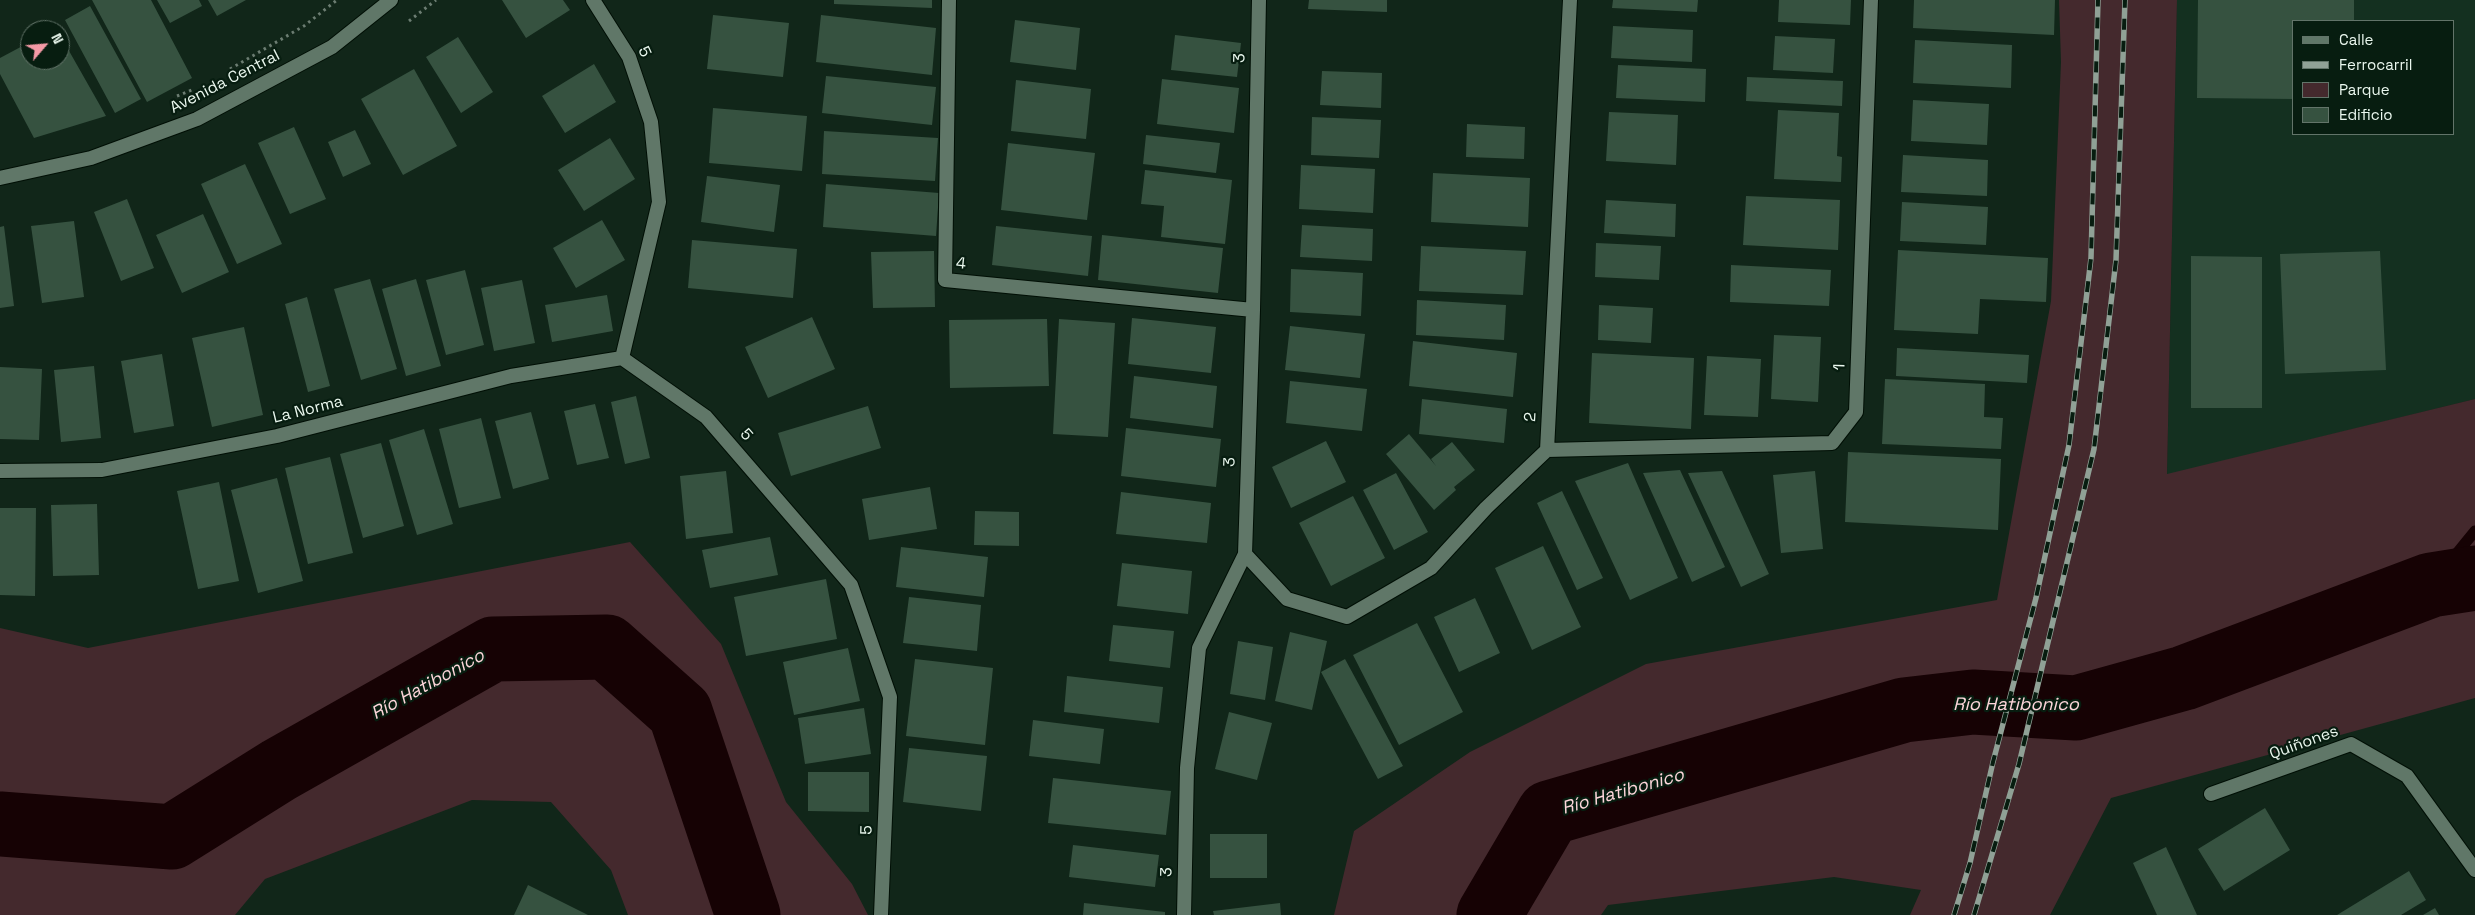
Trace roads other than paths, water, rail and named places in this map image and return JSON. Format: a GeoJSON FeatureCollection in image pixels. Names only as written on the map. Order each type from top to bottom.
{"type":"FeatureCollection","features":[{"type":"Feature","properties":{"kind":"street","name":"Avenida Central"},"geometry":{"type":"LineString","coordinates":[[0,178],[91,158],[197,119],[332,47],[391,0]]}},
{"type":"Feature","properties":{"kind":"street","name":"5"},"geometry":{"type":"LineString","coordinates":[[593,0],[629,57],[651,122],[659,202],[622,358],[706,416],[851,586],[890,697],[881,915]]}},
{"type":"Feature","properties":{"kind":"street","name":"4"},"geometry":{"type":"LineString","coordinates":[[949,0],[945,280],[1253,310]]}},
{"type":"Feature","properties":{"kind":"street","name":"3"},"geometry":{"type":"LineString","coordinates":[[1184,915],[1187,768],[1199,648],[1245,554],[1253,310],[1259,0]]}},
{"type":"Feature","properties":{"kind":"street","name":"2"},"geometry":{"type":"LineString","coordinates":[[1547,450],[1570,0]]}},
{"type":"Feature","properties":{"kind":"street","name":"1"},"geometry":{"type":"LineString","coordinates":[[1547,450],[1832,443],[1856,412],[1870,0]]}},
{"type":"Feature","properties":{"kind":"street","name":"La Norma"},"geometry":{"type":"LineString","coordinates":[[0,471],[102,470],[277,436],[511,376],[622,358]]}},
{"type":"Feature","properties":{"kind":"street"},"geometry":{"type":"LineString","coordinates":[[1245,554],[1287,599],[1347,617],[1431,568],[1486,508],[1547,450]]}},
{"type":"Feature","properties":{"kind":"street","name":"Quiñones"},"geometry":{"type":"LineString","coordinates":[[2211,794],[2351,744],[2407,776],[2475,870]]}},
{"type":"Feature","properties":{"kind":"waterway"},"geometry":{"type":"LineString","coordinates":[[2431,585],[2475,531]]}},
{"type":"Feature","properties":{"kind":"waterway","name":"Río Hatibonico"},"geometry":{"type":"LineString","coordinates":[[1489,915],[1549,813],[1904,710],[1973,702],[2076,708],[2184,678],[2431,585],[2475,578]]}},
{"type":"Feature","properties":{"kind":"waterway","name":"Río Hatibonico"},"geometry":{"type":"LineString","coordinates":[[0,824],[172,837],[279,770],[493,649],[607,647],[680,712],[748,915]]}},
{"type":"Feature","properties":{"kind":"railway"},"geometry":{"type":"LineString","coordinates":[[1954,915],[1970,863],[1993,762],[2036,598],[2069,445],[2091,258],[2098,0]]}},
{"type":"Feature","properties":{"kind":"railway"},"geometry":{"type":"LineString","coordinates":[[1974,915],[2019,764],[2094,449],[2116,260],[2125,0]]}}]}
